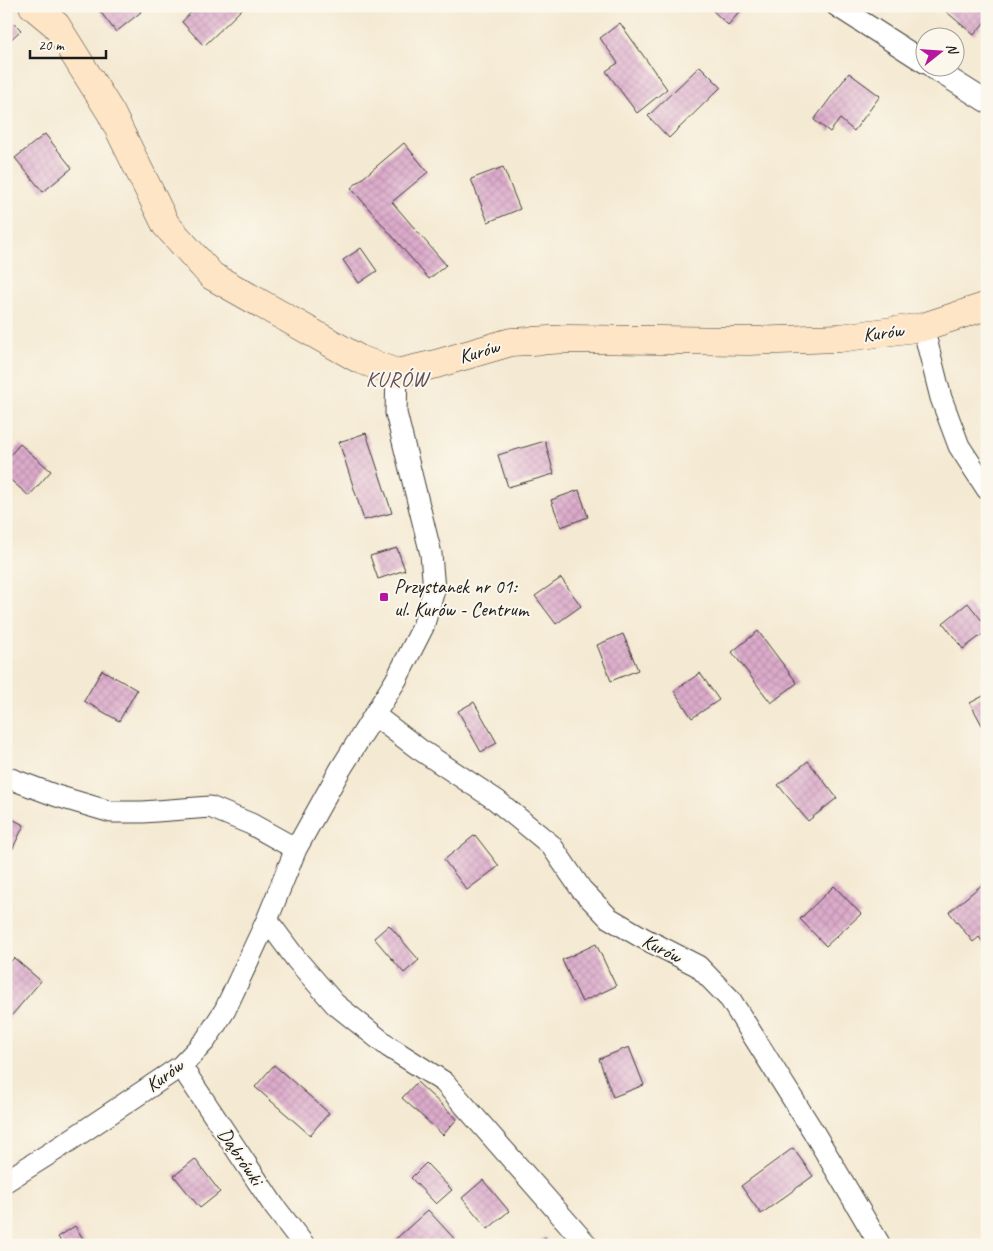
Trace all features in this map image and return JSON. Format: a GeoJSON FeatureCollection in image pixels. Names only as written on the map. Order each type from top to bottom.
{"type":"FeatureCollection","features":[{"type":"Feature","properties":{"kind":"street"},"geometry":{"type":"LineString","coordinates":[[33,6],[56,25],[111,113],[166,224],[212,276],[359,359],[397,373]]}},
{"type":"Feature","properties":{"kind":"street"},"geometry":{"type":"LineString","coordinates":[[837,6],[916,57]]}},
{"type":"Feature","properties":{"kind":"street"},"geometry":{"type":"LineString","coordinates":[[949,78],[987,102]]}},
{"type":"Feature","properties":{"kind":"street","name":"Kurów"},"geometry":{"type":"LineString","coordinates":[[6,1181],[181,1066],[205,1042],[225,1010],[267,920],[296,849],[340,770],[396,680],[423,627],[434,590],[431,554],[396,414],[397,373],[436,364],[511,342],[569,339],[748,341],[830,338],[923,327],[987,306]]}},
{"type":"Feature","properties":{"kind":"street","name":"Kurów"},"geometry":{"type":"LineString","coordinates":[[923,327],[941,398],[959,446],[987,489]]}},
{"type":"Feature","properties":{"kind":"street","name":"Kurów"},"geometry":{"type":"LineString","coordinates":[[374,714],[420,749],[496,800],[551,845],[582,890],[609,918],[698,966],[730,999],[813,1131],[880,1245]]}},
{"type":"Feature","properties":{"kind":"street"},"geometry":{"type":"LineString","coordinates":[[6,777],[57,796],[111,812],[143,812],[210,807],[251,824],[296,849]]}},
{"type":"Feature","properties":{"kind":"street"},"geometry":{"type":"LineString","coordinates":[[267,920],[296,959],[335,1004],[389,1047],[444,1082],[587,1245]]}},
{"type":"Feature","properties":{"kind":"street","name":"Dąbrówki"},"geometry":{"type":"LineString","coordinates":[[181,1066],[274,1206],[304,1245]]}},
{"type":"Feature","properties":{"kind":"building"},"geometry":{"type":"Polygon","coordinates":[[[96,6],[136,6],[141,12],[116,32],[96,6]]]}},
{"type":"Feature","properties":{"kind":"building"},"geometry":{"type":"Polygon","coordinates":[[[197,6],[245,6],[204,46],[182,22],[197,6]]]}},
{"type":"Feature","properties":{"kind":"building"},"geometry":{"type":"Polygon","coordinates":[[[708,6],[745,6],[728,25],[708,6]]]}},
{"type":"Feature","properties":{"kind":"building"},"geometry":{"type":"Polygon","coordinates":[[[945,6],[987,6],[987,19],[974,35],[943,9],[945,6]]]}},
{"type":"Feature","properties":{"kind":"building"},"geometry":{"type":"Polygon","coordinates":[[[6,15],[21,30],[6,44],[6,15]]]}},
{"type":"Feature","properties":{"kind":"building"},"geometry":{"type":"Polygon","coordinates":[[[620,23],[667,89],[637,113],[606,71],[618,63],[600,38],[620,23]]]}},
{"type":"Feature","properties":{"kind":"building"},"geometry":{"type":"Polygon","coordinates":[[[700,66],[721,87],[669,138],[648,116],[700,66]]]}},
{"type":"Feature","properties":{"kind":"building"},"geometry":{"type":"Polygon","coordinates":[[[849,73],[880,96],[854,131],[840,119],[830,132],[814,120],[849,73]]]}},
{"type":"Feature","properties":{"kind":"building"},"geometry":{"type":"Polygon","coordinates":[[[45,134],[72,168],[43,192],[15,158],[45,134]]]}},
{"type":"Feature","properties":{"kind":"building"},"geometry":{"type":"Polygon","coordinates":[[[404,143],[428,172],[392,202],[446,265],[429,279],[351,188],[404,143]]]}},
{"type":"Feature","properties":{"kind":"building"},"geometry":{"type":"Polygon","coordinates":[[[503,167],[520,209],[488,222],[471,179],[503,167]]]}},
{"type":"Feature","properties":{"kind":"building"},"geometry":{"type":"Polygon","coordinates":[[[361,248],[377,271],[359,283],[343,260],[361,248]]]}},
{"type":"Feature","properties":{"kind":"building"},"geometry":{"type":"Polygon","coordinates":[[[366,433],[392,513],[364,520],[339,442],[366,433]]]}},
{"type":"Feature","properties":{"kind":"building"},"geometry":{"type":"Polygon","coordinates":[[[545,441],[554,474],[508,487],[498,455],[545,441]]]}},
{"type":"Feature","properties":{"kind":"building"},"geometry":{"type":"Polygon","coordinates":[[[20,444],[51,471],[29,496],[6,476],[6,460],[20,444]]]}},
{"type":"Feature","properties":{"kind":"building"},"geometry":{"type":"Polygon","coordinates":[[[579,490],[588,517],[561,527],[551,500],[579,490]]]}},
{"type":"Feature","properties":{"kind":"building"},"geometry":{"type":"Polygon","coordinates":[[[397,548],[405,570],[378,579],[370,556],[397,548]]]}},
{"type":"Feature","properties":{"kind":"building"},"geometry":{"type":"Polygon","coordinates":[[[561,578],[581,606],[556,624],[535,596],[561,578]]]}},
{"type":"Feature","properties":{"kind":"building"},"geometry":{"type":"Polygon","coordinates":[[[968,603],[987,627],[987,631],[963,649],[943,623],[968,603]]]}},
{"type":"Feature","properties":{"kind":"building"},"geometry":{"type":"Polygon","coordinates":[[[758,631],[797,683],[771,703],[732,652],[758,631]]]}},
{"type":"Feature","properties":{"kind":"building"},"geometry":{"type":"Polygon","coordinates":[[[623,634],[638,670],[611,681],[597,645],[623,634]]]}},
{"type":"Feature","properties":{"kind":"building"},"geometry":{"type":"Polygon","coordinates":[[[102,670],[137,690],[119,721],[84,701],[102,670]]]}},
{"type":"Feature","properties":{"kind":"building"},"geometry":{"type":"Polygon","coordinates":[[[700,673],[719,700],[692,718],[674,691],[700,673]]]}},
{"type":"Feature","properties":{"kind":"building"},"geometry":{"type":"Polygon","coordinates":[[[987,694],[987,734],[970,703],[987,694]]]}},
{"type":"Feature","properties":{"kind":"building"},"geometry":{"type":"Polygon","coordinates":[[[474,702],[497,743],[481,752],[458,711],[474,702]]]}},
{"type":"Feature","properties":{"kind":"building"},"geometry":{"type":"Polygon","coordinates":[[[808,761],[837,798],[808,821],[778,785],[808,761]]]}},
{"type":"Feature","properties":{"kind":"building"},"geometry":{"type":"Polygon","coordinates":[[[6,816],[24,825],[12,850],[6,848],[6,816]]]}},
{"type":"Feature","properties":{"kind":"building"},"geometry":{"type":"Polygon","coordinates":[[[475,835],[499,866],[467,890],[444,860],[475,835]]]}},
{"type":"Feature","properties":{"kind":"building"},"geometry":{"type":"Polygon","coordinates":[[[984,883],[987,886],[987,947],[979,937],[973,942],[949,912],[984,883]]]}},
{"type":"Feature","properties":{"kind":"building"},"geometry":{"type":"Polygon","coordinates":[[[834,886],[861,914],[826,946],[800,919],[834,886]]]}},
{"type":"Feature","properties":{"kind":"building"},"geometry":{"type":"Polygon","coordinates":[[[389,925],[419,960],[404,973],[374,938],[389,925]]]}},
{"type":"Feature","properties":{"kind":"building"},"geometry":{"type":"Polygon","coordinates":[[[596,944],[616,986],[582,1002],[562,960],[596,944]]]}},
{"type":"Feature","properties":{"kind":"building"},"geometry":{"type":"Polygon","coordinates":[[[14,958],[41,981],[6,1022],[6,967],[14,958]]]}},
{"type":"Feature","properties":{"kind":"building"},"geometry":{"type":"Polygon","coordinates":[[[629,1047],[644,1085],[613,1097],[599,1059],[629,1047]]]}},
{"type":"Feature","properties":{"kind":"building"},"geometry":{"type":"Polygon","coordinates":[[[274,1065],[329,1113],[310,1135],[255,1087],[274,1065]]]}},
{"type":"Feature","properties":{"kind":"building"},"geometry":{"type":"Polygon","coordinates":[[[417,1082],[457,1119],[443,1135],[402,1098],[417,1082]]]}},
{"type":"Feature","properties":{"kind":"building"},"geometry":{"type":"Polygon","coordinates":[[[793,1148],[813,1176],[761,1214],[741,1186],[793,1148]]]}},
{"type":"Feature","properties":{"kind":"building"},"geometry":{"type":"Polygon","coordinates":[[[195,1159],[220,1192],[200,1208],[174,1176],[195,1159]]]}},
{"type":"Feature","properties":{"kind":"building"},"geometry":{"type":"Polygon","coordinates":[[[426,1163],[452,1190],[436,1204],[411,1178],[426,1163]]]}},
{"type":"Feature","properties":{"kind":"building"},"geometry":{"type":"Polygon","coordinates":[[[483,1180],[509,1211],[488,1229],[462,1198],[483,1180]]]}},
{"type":"Feature","properties":{"kind":"building"},"geometry":{"type":"Polygon","coordinates":[[[428,1210],[460,1245],[389,1245],[428,1210]]]}},
{"type":"Feature","properties":{"kind":"building"},"geometry":{"type":"Polygon","coordinates":[[[75,1226],[87,1245],[63,1245],[58,1237],[75,1226]]]}},
{"type":"Feature","properties":{"kind":"building"},"geometry":{"type":"Polygon","coordinates":[[[545,1237],[552,1245],[535,1245],[545,1237]]]}},
{"type":"Feature","properties":{"kind":"place","name":"Przystanek nr 01: ul. Kurów - Centrum"},"geometry":{"type":"Point","coordinates":[384,597]}},
{"type":"Feature","properties":{"kind":"district","name":"KURÓW"},"geometry":{"type":"Point","coordinates":[397,379]}}]}
